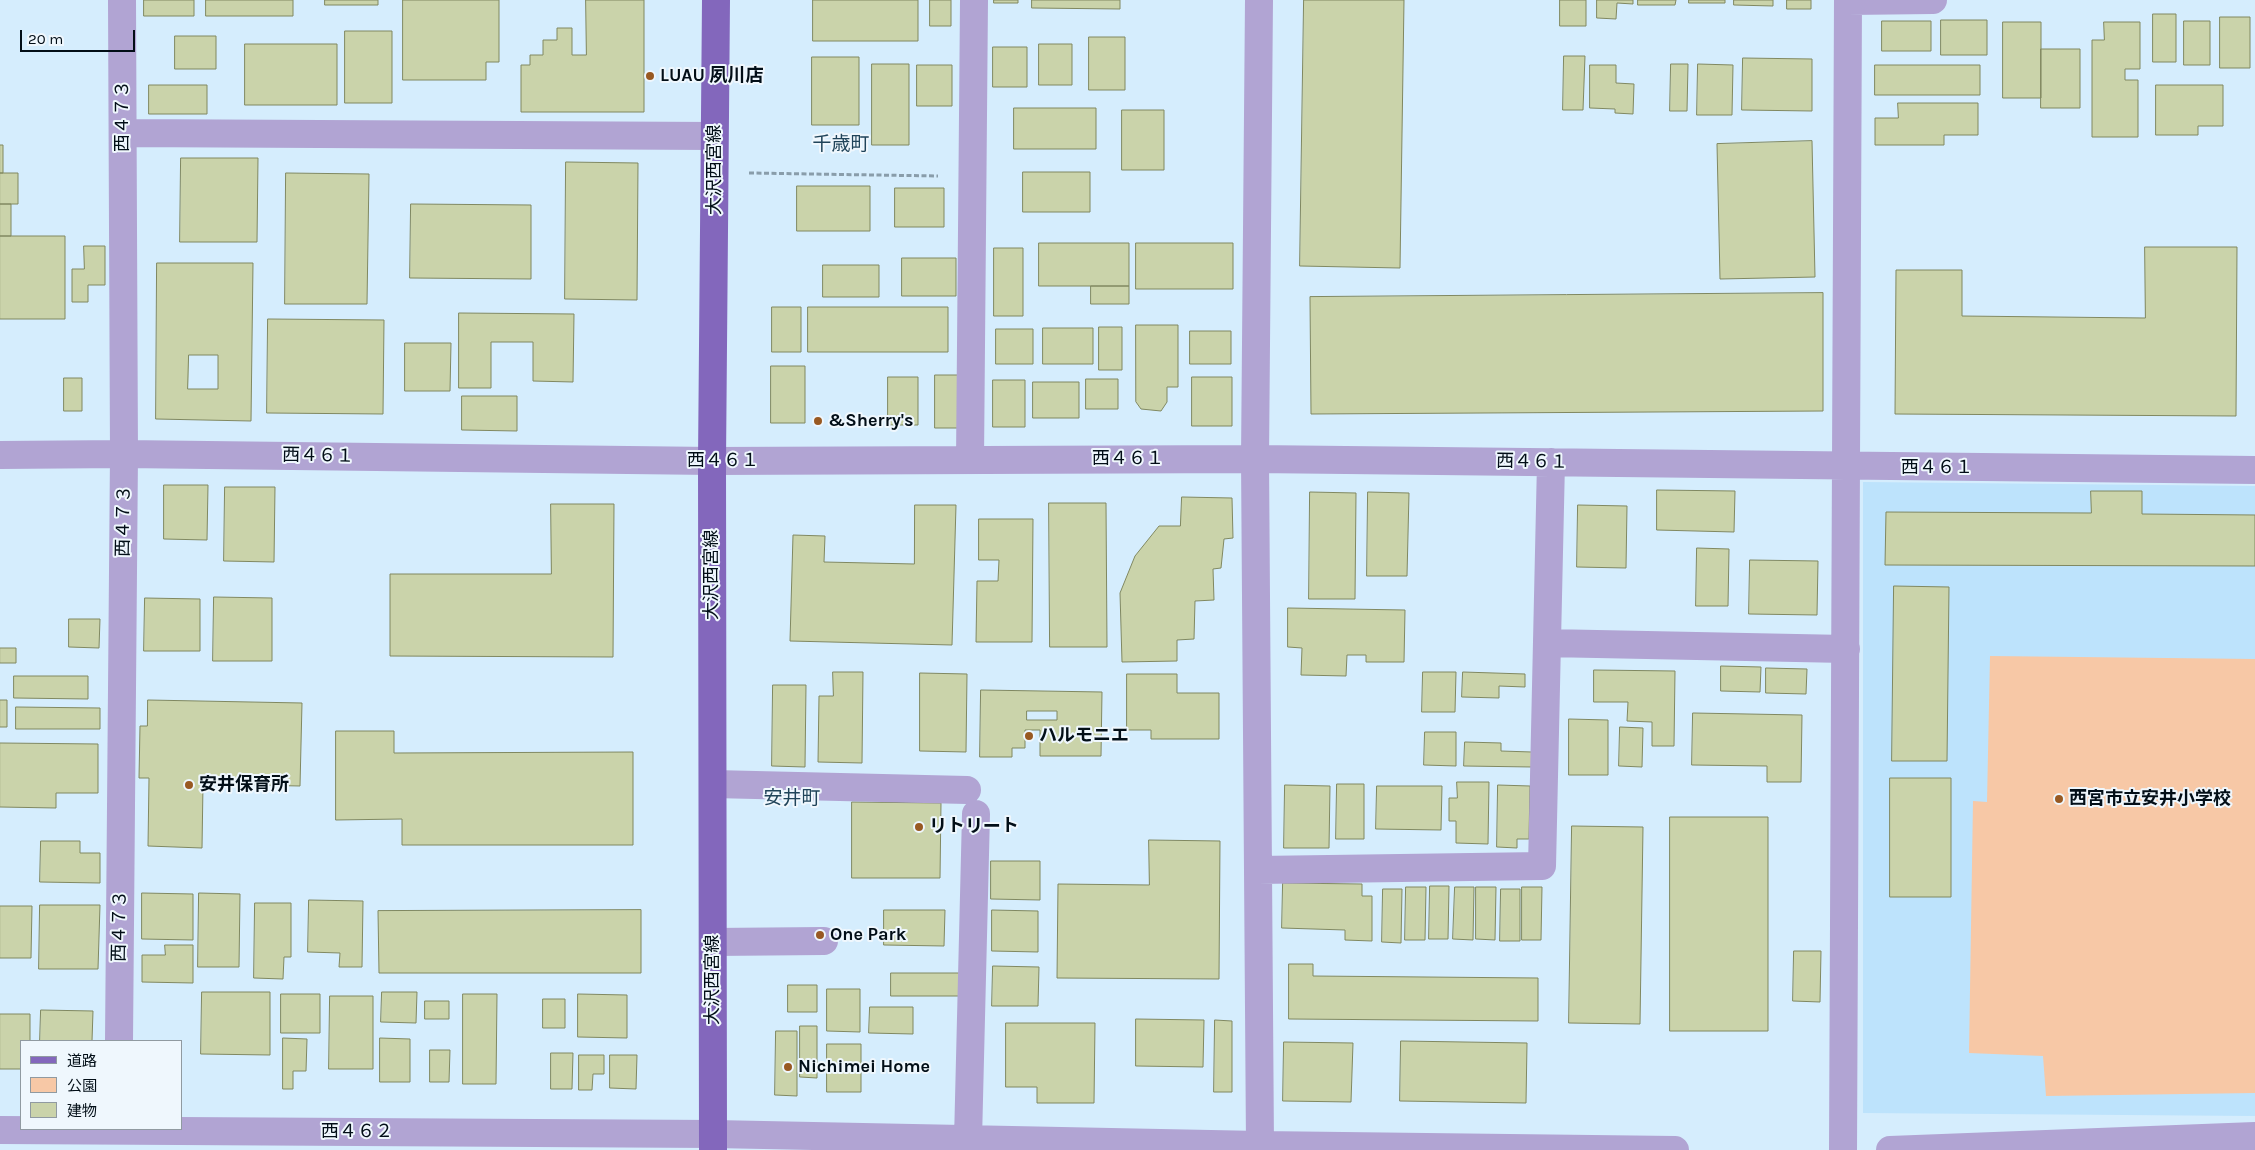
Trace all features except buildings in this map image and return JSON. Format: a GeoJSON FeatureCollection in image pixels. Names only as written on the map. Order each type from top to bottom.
{"type":"FeatureCollection","features":[{"type":"Feature","properties":{"kind":"main road","name":"大沢西宮線"},"geometry":{"type":"LineString","coordinates":[[714,1142],[712,461],[716,0]]}},
{"type":"Feature","properties":{"kind":"street","name":"西４７３"},"geometry":{"type":"LineString","coordinates":[[119,1040],[124,454],[122,0]]}},
{"type":"Feature","properties":{"kind":"street"},"geometry":{"type":"LineString","coordinates":[[970,460],[974,0]]}},
{"type":"Feature","properties":{"kind":"street"},"geometry":{"type":"LineString","coordinates":[[1259,0],[1255,458],[1260,1146]]}},
{"type":"Feature","properties":{"kind":"street"},"geometry":{"type":"LineString","coordinates":[[1843,1150],[1848,0],[1933,0]]}},
{"type":"Feature","properties":{"kind":"street"},"geometry":{"type":"LineString","coordinates":[[123,133],[714,136]]}},
{"type":"Feature","properties":{"kind":"street","name":"西４６１"},"geometry":{"type":"LineString","coordinates":[[0,455],[124,454],[712,461],[1255,458],[1847,467],[2255,470]]}},
{"type":"Feature","properties":{"kind":"street"},"geometry":{"type":"LineString","coordinates":[[1258,870],[1542,866],[1551,462]]}},
{"type":"Feature","properties":{"kind":"street"},"geometry":{"type":"LineString","coordinates":[[1547,643],[1846,649]]}},
{"type":"Feature","properties":{"kind":"street"},"geometry":{"type":"LineString","coordinates":[[713,784],[972,802],[968,1140]]}},
{"type":"Feature","properties":{"kind":"street"},"geometry":{"type":"LineString","coordinates":[[713,942],[824,941]]}},
{"type":"Feature","properties":{"kind":"street","name":"西４６２"},"geometry":{"type":"LineString","coordinates":[[0,1130],[118,1130],[714,1142],[968,1140],[1260,1146],[1674,1150]]}},
{"type":"Feature","properties":{"kind":"street"},"geometry":{"type":"LineString","coordinates":[[1890,1150],[2255,1136]]}},
{"type":"Feature","properties":{"kind":"path"},"geometry":{"type":"LineString","coordinates":[[716,172],[973,177]]}},
{"type":"Feature","properties":{"kind":"shaded area","name":"西宮市立安井小学校"},"geometry":{"type":"Polygon","coordinates":[[[1863,482],[2255,486],[2255,1116],[1863,1113],[1863,482]]]}},
{"type":"Feature","properties":{"kind":"green space"},"geometry":{"type":"Polygon","coordinates":[[[1990,656],[2255,659],[2255,1093],[2046,1096],[2043,1056],[1969,1053],[1973,801],[1987,802],[1990,656]]]}},
{"type":"Feature","properties":{"kind":"place","name":"LUAU 夙川店"},"geometry":{"type":"Point","coordinates":[650,76]}},
{"type":"Feature","properties":{"kind":"place","name":"&Sherry's"},"geometry":{"type":"Point","coordinates":[818,421]}},
{"type":"Feature","properties":{"kind":"place","name":"ハルモニエ"},"geometry":{"type":"Point","coordinates":[1029,736]}},
{"type":"Feature","properties":{"kind":"place","name":"安井保育所"},"geometry":{"type":"Point","coordinates":[189,785]}},
{"type":"Feature","properties":{"kind":"place","name":"西宮市立安井小学校"},"geometry":{"type":"Point","coordinates":[2059,799]}},
{"type":"Feature","properties":{"kind":"place","name":"リトリート"},"geometry":{"type":"Point","coordinates":[919,827]}},
{"type":"Feature","properties":{"kind":"place","name":"One Park"},"geometry":{"type":"Point","coordinates":[820,935]}},
{"type":"Feature","properties":{"kind":"place","name":"Nichimei Home"},"geometry":{"type":"Point","coordinates":[788,1067]}},
{"type":"Feature","properties":{"kind":"district","name":"千歳町"},"geometry":{"type":"Point","coordinates":[841,145]}},
{"type":"Feature","properties":{"kind":"district","name":"安井町"},"geometry":{"type":"Point","coordinates":[792,799]}}]}
